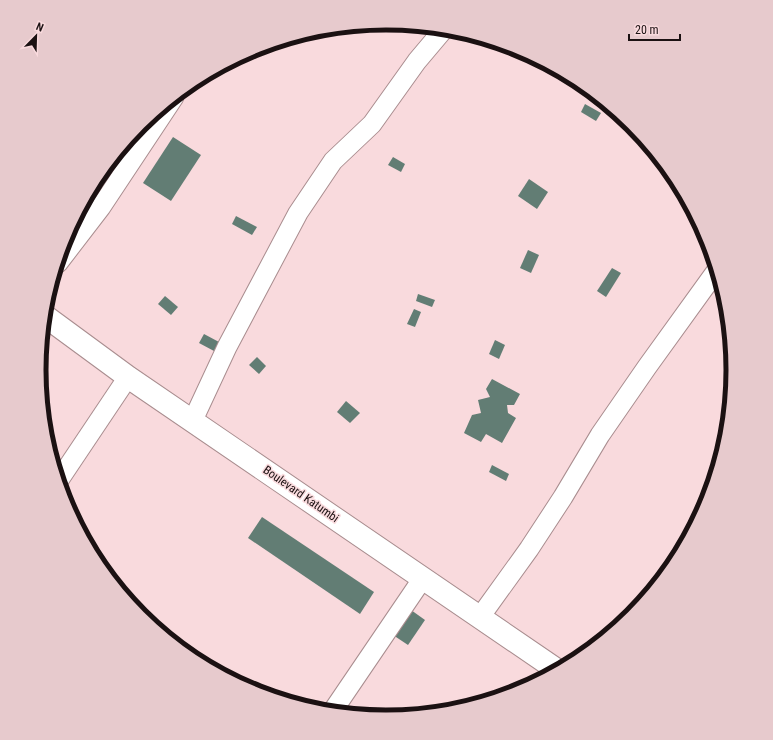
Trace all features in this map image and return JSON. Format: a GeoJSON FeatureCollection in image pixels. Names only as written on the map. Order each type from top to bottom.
{"type":"FeatureCollection","features":[{"type":"Feature","properties":{"kind":"street"},"geometry":{"type":"LineString","coordinates":[[193,420],[227,347],[298,213],[332,161],[372,124],[416,61],[439,34]]}},
{"type":"Feature","properties":{"kind":"street"},"geometry":{"type":"LineString","coordinates":[[69,248],[101,207],[163,113]]}},
{"type":"Feature","properties":{"kind":"street"},"geometry":{"type":"LineString","coordinates":[[480,617],[529,549],[563,497],[600,435],[713,276]]}},
{"type":"Feature","properties":{"kind":"street","name":"Boulevard Katumbi"},"geometry":{"type":"LineString","coordinates":[[50,320],[128,377],[552,666]]}},
{"type":"Feature","properties":{"kind":"street"},"geometry":{"type":"LineString","coordinates":[[63,474],[128,377]]}},
{"type":"Feature","properties":{"kind":"street"},"geometry":{"type":"LineString","coordinates":[[336,706],[423,578]]}},
{"type":"Feature","properties":{"kind":"building"},"geometry":{"type":"Polygon","coordinates":[[[585,104],[601,113],[596,121],[581,112],[585,104]]]}},
{"type":"Feature","properties":{"kind":"building"},"geometry":{"type":"Polygon","coordinates":[[[173,137],[201,155],[171,201],[143,183],[173,137]]]}},
{"type":"Feature","properties":{"kind":"building"},"geometry":{"type":"Polygon","coordinates":[[[393,157],[405,164],[401,172],[388,165],[393,157]]]}},
{"type":"Feature","properties":{"kind":"building"},"geometry":{"type":"Polygon","coordinates":[[[529,179],[548,192],[537,209],[518,196],[529,179]]]}},
{"type":"Feature","properties":{"kind":"building"},"geometry":{"type":"Polygon","coordinates":[[[236,216],[257,227],[252,235],[232,224],[236,216]]]}},
{"type":"Feature","properties":{"kind":"building"},"geometry":{"type":"Polygon","coordinates":[[[528,250],[539,255],[531,273],[520,268],[528,250]]]}},
{"type":"Feature","properties":{"kind":"building"},"geometry":{"type":"Polygon","coordinates":[[[612,268],[621,273],[606,297],[597,291],[612,268]]]}},
{"type":"Feature","properties":{"kind":"building"},"geometry":{"type":"Polygon","coordinates":[[[418,294],[435,300],[432,307],[416,301],[418,294]]]}},
{"type":"Feature","properties":{"kind":"building"},"geometry":{"type":"Polygon","coordinates":[[[165,296],[178,307],[171,315],[158,304],[165,296]]]}},
{"type":"Feature","properties":{"kind":"building"},"geometry":{"type":"Polygon","coordinates":[[[414,309],[421,312],[415,327],[407,324],[414,309]]]}},
{"type":"Feature","properties":{"kind":"building"},"geometry":{"type":"Polygon","coordinates":[[[204,334],[219,342],[214,351],[199,343],[204,334]]]}},
{"type":"Feature","properties":{"kind":"building"},"geometry":{"type":"Polygon","coordinates":[[[495,340],[505,345],[499,359],[489,354],[495,340]]]}},
{"type":"Feature","properties":{"kind":"building"},"geometry":{"type":"Polygon","coordinates":[[[257,357],[266,366],[259,374],[249,365],[257,357]]]}},
{"type":"Feature","properties":{"kind":"building"},"geometry":{"type":"Polygon","coordinates":[[[492,379],[520,394],[514,405],[507,405],[508,413],[516,418],[502,443],[486,434],[481,442],[464,433],[472,415],[481,413],[478,400],[490,397],[486,389],[492,379]]]}},
{"type":"Feature","properties":{"kind":"building"},"geometry":{"type":"Polygon","coordinates":[[[346,401],[360,413],[350,423],[337,412],[346,401]]]}},
{"type":"Feature","properties":{"kind":"building"},"geometry":{"type":"Polygon","coordinates":[[[492,465],[509,474],[506,481],[489,472],[492,465]]]}},
{"type":"Feature","properties":{"kind":"building"},"geometry":{"type":"Polygon","coordinates":[[[262,517],[374,592],[360,614],[248,538],[262,517]]]}},
{"type":"Feature","properties":{"kind":"building"},"geometry":{"type":"Polygon","coordinates":[[[411,610],[425,620],[408,645],[393,635],[411,610]]]}}]}
